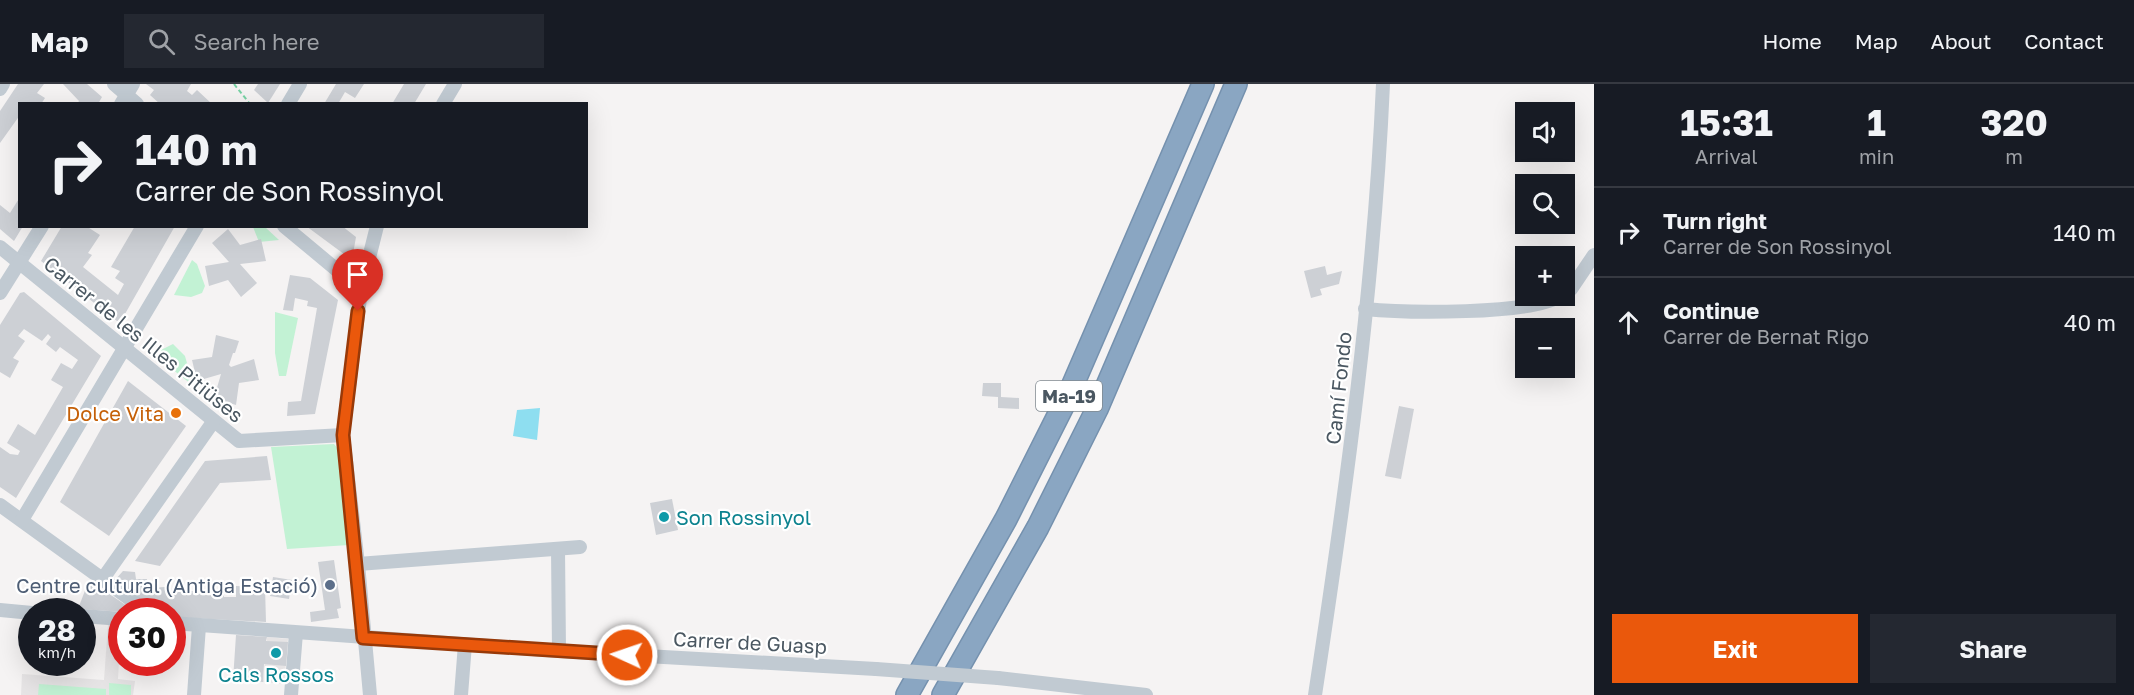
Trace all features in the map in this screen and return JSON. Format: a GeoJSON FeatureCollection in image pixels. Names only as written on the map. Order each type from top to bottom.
{"type":"FeatureCollection","features":[{"type":"Feature","properties":{"kind":"highway","name":"Ma-19"},"geometry":{"type":"LineString","coordinates":[[907,695],[1001,529],[1064,405],[1203,84]]}},
{"type":"Feature","properties":{"kind":"highway","name":"Ma-19"},"geometry":{"type":"LineString","coordinates":[[943,695],[1038,527],[1097,409],[1236,84]]}},
{"type":"Feature","properties":{"kind":"street"},"geometry":{"type":"LineString","coordinates":[[0,89],[3,84]]}},
{"type":"Feature","properties":{"kind":"street"},"geometry":{"type":"LineString","coordinates":[[114,84],[129,96]]}},
{"type":"Feature","properties":{"kind":"street"},"geometry":{"type":"LineString","coordinates":[[289,102],[300,84]]}},
{"type":"Feature","properties":{"kind":"street"},"geometry":{"type":"LineString","coordinates":[[444,102],[455,84]]}},
{"type":"Feature","properties":{"kind":"street","name":"Camí Fondo"},"geometry":{"type":"LineString","coordinates":[[1315,695],[1348,480],[1381,145],[1383,84]]}},
{"type":"Feature","properties":{"kind":"street"},"geometry":{"type":"LineString","coordinates":[[0,293],[41,228]]}},
{"type":"Feature","properties":{"kind":"street"},"geometry":{"type":"LineString","coordinates":[[22,520],[196,228]]}},
{"type":"Feature","properties":{"kind":"street"},"geometry":{"type":"LineString","coordinates":[[286,228],[361,290]]}},
{"type":"Feature","properties":{"kind":"street"},"geometry":{"type":"LineString","coordinates":[[370,695],[343,435],[361,290],[377,228]]}},
{"type":"Feature","properties":{"kind":"street","name":"Carrer de les Illes Pitiüses"},"geometry":{"type":"LineString","coordinates":[[0,247],[239,441],[343,435]]}},
{"type":"Feature","properties":{"kind":"street"},"geometry":{"type":"LineString","coordinates":[[1575,283],[1594,255]]}},
{"type":"Feature","properties":{"kind":"street"},"geometry":{"type":"LineString","coordinates":[[1365,309],[1390,311],[1530,306]]}},
{"type":"Feature","properties":{"kind":"street"},"geometry":{"type":"LineString","coordinates":[[102,580],[213,422]]}},
{"type":"Feature","properties":{"kind":"street"},"geometry":{"type":"LineString","coordinates":[[0,505],[128,598]]}},
{"type":"Feature","properties":{"kind":"street"},"geometry":{"type":"LineString","coordinates":[[358,564],[580,547]]}},
{"type":"Feature","properties":{"kind":"street"},"geometry":{"type":"LineString","coordinates":[[558,549],[559,651]]}},
{"type":"Feature","properties":{"kind":"street"},"geometry":{"type":"LineString","coordinates":[[0,610],[18,612]]}},
{"type":"Feature","properties":{"kind":"street","name":"Carrer de Guasp"},"geometry":{"type":"LineString","coordinates":[[186,625],[559,651],[876,669],[998,678],[1146,695]]}},
{"type":"Feature","properties":{"kind":"street"},"geometry":{"type":"LineString","coordinates":[[194,695],[199,626]]}},
{"type":"Feature","properties":{"kind":"street"},"geometry":{"type":"LineString","coordinates":[[291,695],[296,633]]}},
{"type":"Feature","properties":{"kind":"street"},"geometry":{"type":"LineString","coordinates":[[461,695],[465,644]]}},
{"type":"Feature","properties":{"kind":"path"},"geometry":{"type":"LineString","coordinates":[[234,84],[248,102]]}},
{"type":"Feature","properties":{"kind":"shaded area"},"geometry":{"type":"Polygon","coordinates":[[[108,625],[108,676],[118,676],[118,679],[135,681],[133,695],[21,695],[22,676],[104,680],[108,625]]]}},
{"type":"Feature","properties":{"kind":"shaded area"},"geometry":{"type":"Polygon","coordinates":[[[267,637],[288,639],[284,684],[263,682],[267,637]]]}},
{"type":"Feature","properties":{"kind":"green space"},"geometry":{"type":"Polygon","coordinates":[[[253,228],[266,228],[279,240],[259,242],[253,228]]]}},
{"type":"Feature","properties":{"kind":"green space"},"geometry":{"type":"Polygon","coordinates":[[[192,260],[197,264],[205,286],[202,293],[191,297],[174,295],[192,260]]]}},
{"type":"Feature","properties":{"kind":"green space"},"geometry":{"type":"Polygon","coordinates":[[[275,312],[298,318],[286,376],[279,376],[275,353],[275,312]]]}},
{"type":"Feature","properties":{"kind":"green space"},"geometry":{"type":"Polygon","coordinates":[[[173,344],[185,356],[191,384],[153,354],[173,344]]]}},
{"type":"Feature","properties":{"kind":"green space"},"geometry":{"type":"Polygon","coordinates":[[[334,444],[338,449],[349,545],[287,549],[271,447],[334,444]]]}},
{"type":"Feature","properties":{"kind":"green space"},"geometry":{"type":"Polygon","coordinates":[[[109,683],[131,685],[131,695],[109,695],[109,683]]]}},
{"type":"Feature","properties":{"kind":"green space"},"geometry":{"type":"Polygon","coordinates":[[[39,684],[106,689],[106,695],[38,695],[39,684]]]}},
{"type":"Feature","properties":{"kind":"water"},"geometry":{"type":"Polygon","coordinates":[[[540,408],[537,440],[513,436],[517,410],[540,408]]]}},
{"type":"Feature","properties":{"kind":"building"},"geometry":{"type":"Polygon","coordinates":[[[18,84],[44,84],[37,93],[45,98],[42,102],[18,102],[18,118],[0,143],[0,111],[18,84]]]}},
{"type":"Feature","properties":{"kind":"building"},"geometry":{"type":"Polygon","coordinates":[[[63,84],[87,84],[102,97],[99,102],[79,101],[63,84]]]}},
{"type":"Feature","properties":{"kind":"building"},"geometry":{"type":"Polygon","coordinates":[[[146,84],[191,84],[187,91],[192,95],[197,90],[210,102],[158,102],[150,95],[154,90],[146,84]]]}},
{"type":"Feature","properties":{"kind":"building"},"geometry":{"type":"Polygon","coordinates":[[[258,84],[280,84],[269,102],[254,90],[258,84]]]}},
{"type":"Feature","properties":{"kind":"building"},"geometry":{"type":"Polygon","coordinates":[[[336,84],[364,84],[355,98],[345,92],[339,102],[325,102],[336,84]]]}},
{"type":"Feature","properties":{"kind":"building"},"geometry":{"type":"Polygon","coordinates":[[[404,84],[426,84],[415,102],[393,102],[404,84]]]}},
{"type":"Feature","properties":{"kind":"building"},"geometry":{"type":"Polygon","coordinates":[[[18,200],[18,228],[22,228],[14,241],[0,229],[0,205],[10,213],[18,200]]]}},
{"type":"Feature","properties":{"kind":"building"},"geometry":{"type":"Polygon","coordinates":[[[61,228],[89,228],[100,235],[88,253],[92,255],[83,267],[118,295],[124,284],[115,278],[120,271],[111,267],[134,228],[174,228],[121,321],[117,321],[41,261],[61,228]]]}},
{"type":"Feature","properties":{"kind":"building"},"geometry":{"type":"Polygon","coordinates":[[[309,228],[345,228],[356,237],[352,260],[309,228]]]}},
{"type":"Feature","properties":{"kind":"building"},"geometry":{"type":"Polygon","coordinates":[[[228,229],[240,245],[261,239],[266,261],[240,264],[257,283],[241,297],[228,280],[209,286],[205,266],[229,262],[212,243],[228,229]]]}},
{"type":"Feature","properties":{"kind":"building"},"geometry":{"type":"Polygon","coordinates":[[[1325,266],[1327,275],[1342,271],[1339,284],[1320,289],[1322,295],[1311,298],[1304,271],[1325,266]]]}},
{"type":"Feature","properties":{"kind":"building"},"geometry":{"type":"Polygon","coordinates":[[[290,275],[310,278],[338,300],[315,414],[287,416],[288,402],[301,401],[317,308],[307,306],[308,301],[295,298],[293,311],[283,310],[290,275]]]}},
{"type":"Feature","properties":{"kind":"building"},"geometry":{"type":"Polygon","coordinates":[[[24,292],[101,356],[16,498],[0,487],[0,447],[10,454],[18,455],[20,451],[7,443],[18,424],[35,435],[63,387],[51,380],[61,363],[72,369],[78,360],[60,347],[56,352],[46,344],[51,337],[48,334],[42,341],[24,329],[18,336],[25,341],[13,358],[19,361],[10,378],[0,372],[0,325],[20,293],[24,292]]]}},
{"type":"Feature","properties":{"kind":"building"},"geometry":{"type":"Polygon","coordinates":[[[216,335],[239,341],[229,365],[231,367],[254,359],[259,380],[239,383],[236,405],[214,398],[221,374],[197,381],[192,360],[212,357],[216,335]]]}},
{"type":"Feature","properties":{"kind":"building"},"geometry":{"type":"Polygon","coordinates":[[[128,381],[186,426],[109,536],[60,502],[128,381]]]}},
{"type":"Feature","properties":{"kind":"building"},"geometry":{"type":"Polygon","coordinates":[[[983,383],[1001,383],[1001,397],[1019,398],[1019,409],[998,408],[998,397],[982,396],[983,383]]]}},
{"type":"Feature","properties":{"kind":"building"},"geometry":{"type":"Polygon","coordinates":[[[1399,406],[1414,409],[1401,479],[1385,476],[1399,406]]]}},
{"type":"Feature","properties":{"kind":"building"},"geometry":{"type":"Polygon","coordinates":[[[267,456],[271,480],[220,483],[160,566],[135,561],[205,461],[267,456]]]}},
{"type":"Feature","properties":{"kind":"building","name":"Son Rossinyol"},"geometry":{"type":"Polygon","coordinates":[[[672,499],[678,530],[656,535],[650,503],[672,499]]]}},
{"type":"Feature","properties":{"kind":"building","name":"Centre cultural (Antiga Estació)"},"geometry":{"type":"Polygon","coordinates":[[[334,560],[341,608],[337,609],[339,618],[311,622],[310,612],[325,610],[318,562],[334,560]]]}},
{"type":"Feature","properties":{"kind":"building"},"geometry":{"type":"Polygon","coordinates":[[[123,571],[135,572],[136,579],[147,579],[148,588],[165,587],[165,591],[224,591],[224,597],[236,597],[236,586],[265,587],[266,622],[186,618],[186,598],[139,598],[114,581],[123,571]]]}},
{"type":"Feature","properties":{"kind":"building"},"geometry":{"type":"Polygon","coordinates":[[[273,577],[292,580],[289,599],[270,596],[273,577]]]}},
{"type":"Feature","properties":{"kind":"building"},"geometry":{"type":"Polygon","coordinates":[[[89,580],[115,598],[108,598],[108,611],[96,610],[96,598],[82,598],[89,580]]]}},
{"type":"Feature","properties":{"kind":"building"},"geometry":{"type":"Polygon","coordinates":[[[236,635],[267,637],[266,641],[288,642],[286,666],[264,664],[263,682],[233,680],[236,635]]]}},
{"type":"Feature","properties":{"kind":"place","name":"Dolce Vita"},"geometry":{"type":"Point","coordinates":[176,413]}},
{"type":"Feature","properties":{"kind":"place","name":"Son Rossinyol"},"geometry":{"type":"Point","coordinates":[664,517]}},
{"type":"Feature","properties":{"kind":"place","name":"Centre cultural (Antiga Estació)"},"geometry":{"type":"Point","coordinates":[330,585]}},
{"type":"Feature","properties":{"kind":"place","name":"Cals Rossos"},"geometry":{"type":"Point","coordinates":[276,653]}},
{"type":"Feature","properties":{"kind":"route"},"geometry":{"type":"LineString","coordinates":[[358,311],[343,435],[358,564],[363,638],[627,655]]}}]}
